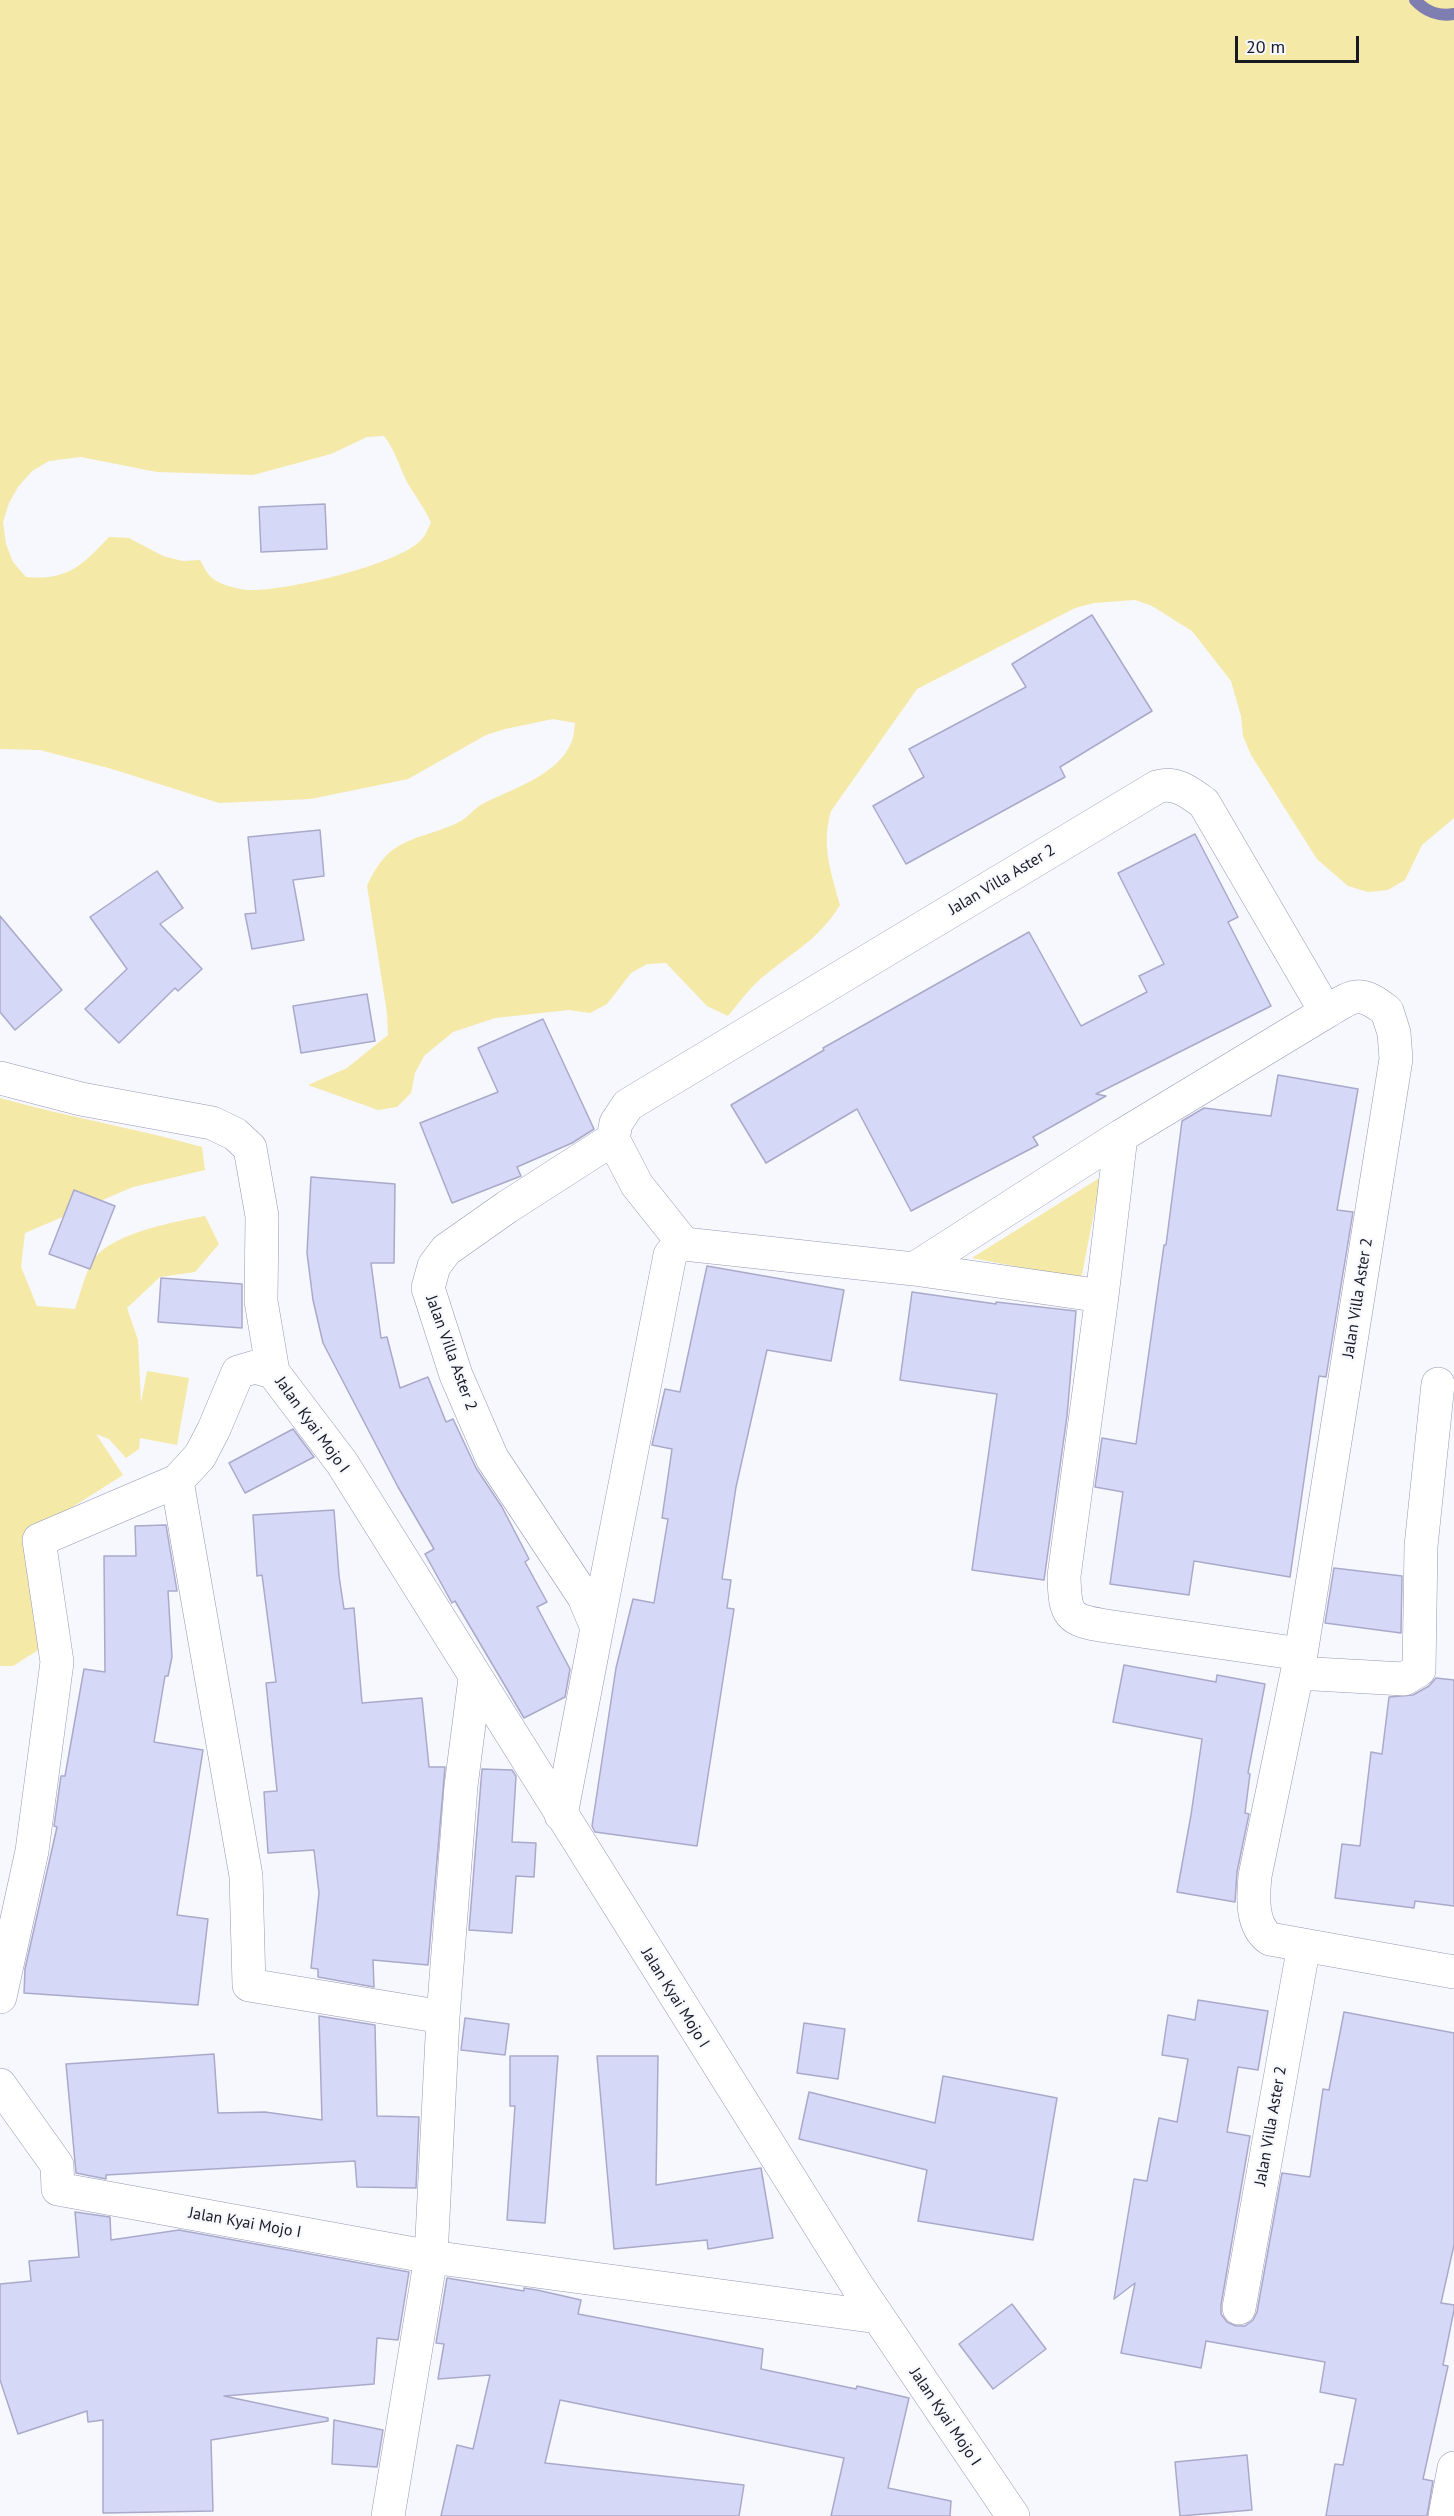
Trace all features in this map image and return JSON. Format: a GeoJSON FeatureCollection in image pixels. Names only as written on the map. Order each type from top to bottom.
{"type":"FeatureCollection","features":[{"type":"Feature","properties":{"kind":"street","name":"Jalan Villa Aster 2"},"geometry":{"type":"LineString","coordinates":[[597,1628],[584,1597],[548,1546],[492,1458],[456,1375],[428,1288],[434,1266],[446,1250],[507,1207],[613,1139],[616,1123],[628,1105],[1165,784],[1185,789],[1204,803],[1326,1012]]}},
{"type":"Feature","properties":{"kind":"street","name":"Jalan Villa Aster 2"},"geometry":{"type":"LineString","coordinates":[[914,1269],[1121,1136],[1352,996],[1374,1001],[1387,1011],[1394,1033],[1396,1059],[1299,1663],[1255,1876],[1255,1912],[1263,1933],[1270,1939],[1454,1972]]}},
{"type":"Feature","properties":{"kind":"street","name":"Jalan Kyai Mojo I"},"geometry":{"type":"LineString","coordinates":[[0,1078],[81,1099],[212,1122],[235,1134],[250,1148],[262,1216],[261,1301],[273,1372],[342,1463],[878,2317],[1013,2516]]}},
{"type":"Feature","properties":{"kind":"street"},"geometry":{"type":"LineString","coordinates":[[1121,1136],[1064,1576],[1069,1612],[1075,1619],[1299,1663],[1404,1679],[1419,1670],[1421,1546],[1438,1384]]}},
{"type":"Feature","properties":{"kind":"street"},"geometry":{"type":"LineString","coordinates":[[613,1139],[638,1185],[684,1244]]}},
{"type":"Feature","properties":{"kind":"street"},"geometry":{"type":"LineString","coordinates":[[561,1815],[670,1255],[676,1248],[684,1244],[914,1269],[1102,1296]]}},
{"type":"Feature","properties":{"kind":"street"},"geometry":{"type":"LineString","coordinates":[[0,1997],[32,1851],[57,1662],[39,1540],[177,1481],[200,1456],[238,1372],[255,1367],[273,1372]]}},
{"type":"Feature","properties":{"kind":"street"},"geometry":{"type":"LineString","coordinates":[[177,1481],[246,1876],[249,1985],[443,2018]]}},
{"type":"Feature","properties":{"kind":"street"},"geometry":{"type":"LineString","coordinates":[[388,2516],[431,2257],[443,2018],[461,1786],[476,1678]]}},
{"type":"Feature","properties":{"kind":"street","name":"Jalan Villa Aster 2"},"geometry":{"type":"LineString","coordinates":[[1239,2308],[1304,1945]]}},
{"type":"Feature","properties":{"kind":"street","name":"Jalan Kyai Mojo I"},"geometry":{"type":"LineString","coordinates":[[0,2085],[57,2165],[58,2190],[431,2257],[878,2317]]}},
{"type":"Feature","properties":{"kind":"street"},"geometry":{"type":"LineString","coordinates":[[1445,2516],[1454,2469]]}},
{"type":"Feature","properties":{"kind":"shaded area"},"geometry":{"type":"Polygon","coordinates":[[[0,0],[1454,0],[1454,818],[1422,845],[1405,880],[1388,890],[1368,892],[1348,886],[1317,859],[1251,755],[1243,736],[1241,716],[1231,681],[1192,631],[1152,606],[1135,600],[1094,603],[1075,608],[917,689],[831,811],[827,847],[840,905],[811,940],[755,984],[728,1016],[707,1006],[666,963],[647,964],[631,973],[607,1004],[590,1013],[569,1010],[495,1018],[453,1032],[424,1056],[415,1073],[411,1093],[397,1107],[378,1110],[308,1085],[347,1068],[388,1035],[387,1013],[367,886],[376,869],[396,848],[461,821],[479,806],[532,781],[556,764],[572,741],[575,723],[553,719],[505,729],[486,735],[408,779],[311,799],[219,803],[112,769],[40,750],[0,749],[0,0]],[[384,436],[367,437],[331,454],[253,475],[157,472],[81,457],[49,461],[32,471],[18,487],[9,503],[3,522],[6,544],[13,562],[26,577],[53,576],[73,569],[91,556],[109,537],[129,538],[163,556],[182,561],[200,560],[213,579],[228,586],[248,590],[286,587],[340,575],[410,549],[423,537],[431,523],[407,482],[384,436]]]}},
{"type":"Feature","properties":{"kind":"shaded area"},"geometry":{"type":"Polygon","coordinates":[[[0,1098],[202,1147],[205,1170],[133,1187],[25,1233],[21,1267],[37,1306],[75,1309],[87,1273],[96,1256],[118,1240],[132,1234],[205,1216],[219,1244],[195,1272],[160,1277],[127,1308],[138,1340],[141,1403],[147,1371],[189,1378],[177,1445],[140,1438],[139,1449],[126,1458],[109,1439],[96,1434],[123,1475],[22,1539],[43,1647],[13,1666],[0,1666],[0,1098]]]}},
{"type":"Feature","properties":{"kind":"shaded area"},"geometry":{"type":"Polygon","coordinates":[[[1101,1177],[1081,1279],[972,1258],[1101,1177]]]}},
{"type":"Feature","properties":{"kind":"building"},"geometry":{"type":"Polygon","coordinates":[[[325,504],[327,549],[261,552],[259,507],[325,504]]]}},
{"type":"Feature","properties":{"kind":"building"},"geometry":{"type":"Polygon","coordinates":[[[1092,615],[1152,711],[1060,767],[1065,777],[906,864],[873,806],[924,777],[909,749],[1026,687],[1012,664],[1092,615]]]}},
{"type":"Feature","properties":{"kind":"building"},"geometry":{"type":"Polygon","coordinates":[[[320,830],[324,876],[293,880],[304,940],[252,949],[245,914],[256,913],[248,837],[320,830]]]}},
{"type":"Feature","properties":{"kind":"building"},"geometry":{"type":"Polygon","coordinates":[[[1195,834],[1238,917],[1228,922],[1271,1006],[1096,1094],[1106,1096],[1033,1137],[1038,1145],[911,1211],[857,1109],[766,1163],[731,1105],[824,1050],[823,1048],[1029,932],[1081,1026],[1147,992],[1139,976],[1164,964],[1118,873],[1195,834]]]}},
{"type":"Feature","properties":{"kind":"building"},"geometry":{"type":"Polygon","coordinates":[[[157,871],[183,908],[160,924],[202,969],[178,991],[175,988],[119,1043],[85,1009],[127,969],[90,917],[157,871]]]}},
{"type":"Feature","properties":{"kind":"building"},"geometry":{"type":"Polygon","coordinates":[[[0,916],[62,990],[15,1030],[0,1012],[0,916]]]}},
{"type":"Feature","properties":{"kind":"building"},"geometry":{"type":"Polygon","coordinates":[[[367,994],[375,1041],[301,1053],[293,1006],[367,994]]]}},
{"type":"Feature","properties":{"kind":"building"},"geometry":{"type":"Polygon","coordinates":[[[543,1019],[594,1129],[572,1143],[517,1167],[521,1176],[452,1203],[420,1123],[498,1092],[478,1048],[543,1019]]]}},
{"type":"Feature","properties":{"kind":"building"},"geometry":{"type":"Polygon","coordinates":[[[1278,1075],[1358,1089],[1337,1210],[1353,1212],[1326,1377],[1319,1376],[1290,1577],[1194,1561],[1189,1595],[1110,1584],[1123,1492],[1095,1487],[1102,1438],[1136,1444],[1182,1121],[1204,1108],[1271,1116],[1278,1075]]]}},
{"type":"Feature","properties":{"kind":"building"},"geometry":{"type":"Polygon","coordinates":[[[311,1177],[395,1184],[394,1263],[371,1263],[381,1338],[387,1337],[400,1388],[428,1377],[446,1422],[453,1419],[476,1468],[502,1507],[529,1559],[525,1562],[547,1602],[537,1607],[570,1669],[565,1697],[524,1718],[455,1601],[452,1603],[425,1554],[434,1549],[398,1487],[323,1343],[313,1300],[307,1253],[311,1177]]]}},
{"type":"Feature","properties":{"kind":"building"},"geometry":{"type":"Polygon","coordinates":[[[74,1190],[115,1206],[90,1269],[49,1254],[74,1190]]]}},
{"type":"Feature","properties":{"kind":"building"},"geometry":{"type":"Polygon","coordinates":[[[707,1266],[844,1290],[831,1361],[767,1350],[736,1487],[722,1579],[731,1580],[727,1608],[734,1609],[697,1846],[595,1832],[592,1826],[616,1668],[633,1599],[654,1603],[668,1519],[662,1518],[672,1449],[652,1445],[665,1389],[680,1392],[707,1266]]]}},
{"type":"Feature","properties":{"kind":"building"},"geometry":{"type":"Polygon","coordinates":[[[161,1278],[242,1284],[242,1328],[158,1322],[161,1278]]]}},
{"type":"Feature","properties":{"kind":"building"},"geometry":{"type":"Polygon","coordinates":[[[912,1292],[996,1304],[996,1302],[1076,1311],[1067,1416],[1044,1580],[972,1570],[997,1394],[900,1380],[912,1292]]]}},
{"type":"Feature","properties":{"kind":"building"},"geometry":{"type":"Polygon","coordinates":[[[293,1429],[314,1457],[245,1493],[229,1463],[293,1429]]]}},
{"type":"Feature","properties":{"kind":"building"},"geometry":{"type":"Polygon","coordinates":[[[334,1510],[344,1609],[354,1608],[362,1703],[422,1698],[429,1767],[445,1767],[428,1965],[373,1960],[374,1987],[318,1977],[318,1969],[311,1968],[319,1893],[314,1850],[268,1853],[264,1792],[277,1791],[266,1683],[276,1682],[262,1575],[257,1576],[253,1515],[334,1510]]]}},
{"type":"Feature","properties":{"kind":"building"},"geometry":{"type":"Polygon","coordinates":[[[166,1525],[177,1591],[168,1591],[172,1657],[168,1676],[165,1676],[154,1742],[203,1750],[177,1915],[208,1919],[198,2005],[24,1993],[25,1969],[57,1827],[54,1826],[61,1776],[65,1776],[84,1669],[105,1672],[104,1556],[136,1556],[135,1526],[166,1525]]]}},
{"type":"Feature","properties":{"kind":"building"},"geometry":{"type":"Polygon","coordinates":[[[1334,1568],[1402,1576],[1401,1633],[1325,1623],[1334,1568]]]}},
{"type":"Feature","properties":{"kind":"building"},"geometry":{"type":"Polygon","coordinates":[[[1124,1665],[1216,1682],[1217,1675],[1265,1684],[1248,1773],[1250,1774],[1245,1813],[1249,1814],[1237,1872],[1235,1902],[1177,1892],[1202,1739],[1113,1722],[1124,1665]]]}},
{"type":"Feature","properties":{"kind":"building"},"geometry":{"type":"Polygon","coordinates":[[[1436,1678],[1454,1680],[1454,1906],[1415,1901],[1414,1908],[1335,1898],[1342,1844],[1360,1846],[1371,1752],[1382,1754],[1389,1697],[1413,1695],[1429,1686],[1436,1678]]]}},
{"type":"Feature","properties":{"kind":"building"},"geometry":{"type":"Polygon","coordinates":[[[482,1769],[512,1770],[516,1776],[512,1842],[536,1843],[534,1877],[516,1876],[512,1933],[469,1930],[482,1769]]]}},
{"type":"Feature","properties":{"kind":"building"},"geometry":{"type":"Polygon","coordinates":[[[1198,2000],[1268,2011],[1258,2070],[1238,2067],[1227,2132],[1250,2136],[1221,2305],[1221,2314],[1227,2322],[1236,2326],[1245,2326],[1253,2320],[1257,2312],[1282,2173],[1310,2177],[1323,2089],[1329,2090],[1344,2012],[1454,2033],[1454,2245],[1441,2303],[1454,2305],[1454,2310],[1443,2365],[1448,2366],[1423,2479],[1433,2481],[1427,2516],[1326,2516],[1335,2464],[1343,2465],[1356,2399],[1320,2392],[1325,2362],[1206,2341],[1201,2368],[1121,2353],[1135,2283],[1114,2299],[1134,2179],[1147,2181],[1159,2118],[1177,2122],[1188,2059],[1162,2055],[1168,2015],[1195,2020],[1198,2000]]]}},
{"type":"Feature","properties":{"kind":"building"},"geometry":{"type":"Polygon","coordinates":[[[319,2016],[375,2025],[377,2116],[419,2117],[416,2188],[357,2187],[355,2161],[106,2175],[106,2179],[76,2173],[66,2064],[214,2054],[218,2113],[265,2112],[322,2120],[319,2016]]]}},
{"type":"Feature","properties":{"kind":"building"},"geometry":{"type":"Polygon","coordinates":[[[465,2018],[509,2024],[505,2055],[461,2050],[465,2018]]]}},
{"type":"Feature","properties":{"kind":"building"},"geometry":{"type":"Polygon","coordinates":[[[804,2023],[845,2029],[838,2079],[797,2073],[804,2023]]]}},
{"type":"Feature","properties":{"kind":"building"},"geometry":{"type":"Polygon","coordinates":[[[510,2056],[558,2056],[545,2223],[507,2220],[515,2106],[510,2106],[510,2056]]]}},
{"type":"Feature","properties":{"kind":"building"},"geometry":{"type":"Polygon","coordinates":[[[597,2056],[658,2056],[656,2185],[761,2168],[773,2238],[708,2249],[707,2240],[614,2249],[597,2056]]]}},
{"type":"Feature","properties":{"kind":"building"},"geometry":{"type":"Polygon","coordinates":[[[943,2076],[1057,2098],[1033,2240],[918,2221],[927,2170],[799,2139],[809,2092],[935,2123],[943,2076]]]}},
{"type":"Feature","properties":{"kind":"building"},"geometry":{"type":"Polygon","coordinates":[[[75,2212],[110,2217],[111,2240],[179,2230],[409,2272],[398,2340],[377,2338],[374,2384],[224,2396],[328,2418],[328,2421],[211,2440],[213,2511],[103,2513],[103,2420],[88,2422],[87,2411],[18,2434],[0,2380],[0,2284],[31,2281],[29,2261],[79,2257],[75,2212]]]}},
{"type":"Feature","properties":{"kind":"building"},"geometry":{"type":"Polygon","coordinates":[[[447,2278],[524,2291],[524,2288],[537,2290],[581,2300],[578,2314],[763,2349],[761,2369],[909,2398],[888,2488],[951,2501],[950,2516],[831,2516],[844,2458],[560,2400],[545,2463],[744,2485],[739,2516],[441,2516],[457,2445],[473,2449],[490,2375],[438,2379],[444,2344],[436,2343],[447,2278]]]}},
{"type":"Feature","properties":{"kind":"building"},"geometry":{"type":"Polygon","coordinates":[[[1012,2304],[1046,2349],[993,2389],[959,2344],[1012,2304]]]}},
{"type":"Feature","properties":{"kind":"building"},"geometry":{"type":"Polygon","coordinates":[[[334,2420],[383,2430],[377,2467],[332,2464],[334,2420]]]}},
{"type":"Feature","properties":{"kind":"building"},"geometry":{"type":"Polygon","coordinates":[[[1247,2455],[1252,2510],[1180,2516],[1175,2462],[1247,2455]]]}},
{"type":"Feature","properties":{"kind":"waterway"},"geometry":{"type":"LineString","coordinates":[[1415,0],[1433,12],[1443,15],[1454,14]]}}]}
